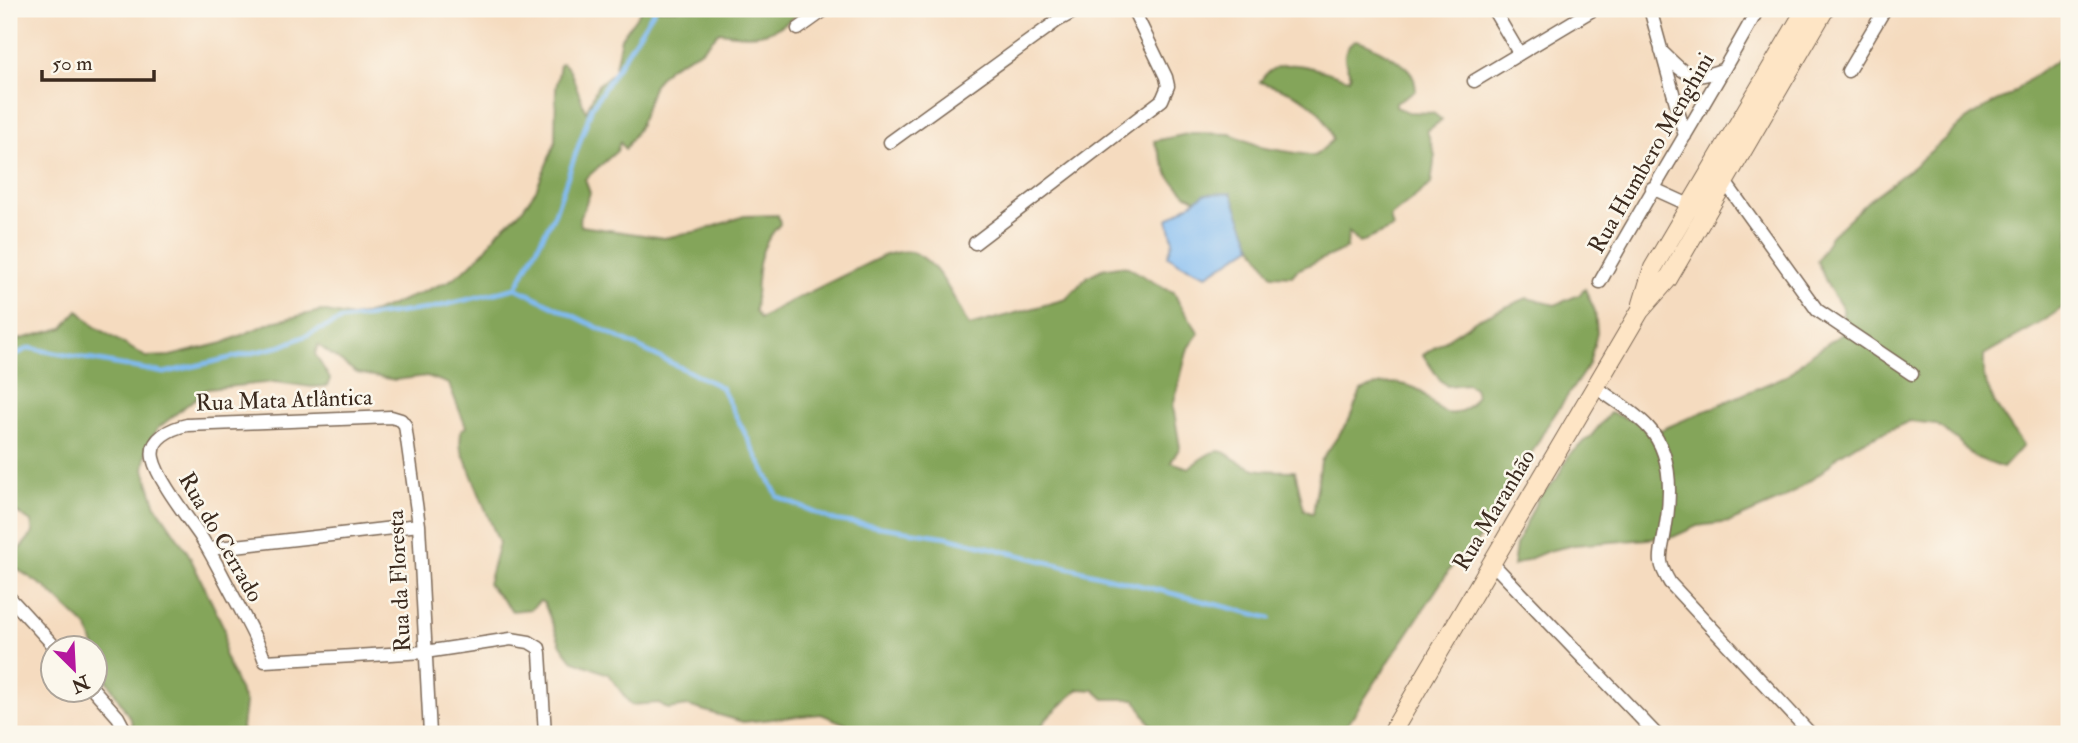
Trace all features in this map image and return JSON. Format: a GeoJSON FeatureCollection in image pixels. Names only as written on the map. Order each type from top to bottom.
{"type":"FeatureCollection","features":[{"type":"Feature","properties":{"kind":"street"},"geometry":{"type":"LineString","coordinates":[[798,29],[826,9]]}},
{"type":"Feature","properties":{"kind":"street"},"geometry":{"type":"LineString","coordinates":[[890,142],[1057,21],[1079,9]]}},
{"type":"Feature","properties":{"kind":"street"},"geometry":{"type":"LineString","coordinates":[[975,243],[1153,109],[1166,94],[1167,77],[1133,9]]}},
{"type":"Feature","properties":{"kind":"street"},"geometry":{"type":"LineString","coordinates":[[1493,9],[1519,53]]}},
{"type":"Feature","properties":{"kind":"street"},"geometry":{"type":"LineString","coordinates":[[1474,81],[1594,9]]}},
{"type":"Feature","properties":{"kind":"street"},"geometry":{"type":"LineString","coordinates":[[1650,9],[1685,136]]}},
{"type":"Feature","properties":{"kind":"street","name":"Rua Humbero Menghini"},"geometry":{"type":"LineString","coordinates":[[1600,282],[1758,9]]}},
{"type":"Feature","properties":{"kind":"street","name":"Rua Maranhão"},"geometry":{"type":"LineString","coordinates":[[1640,311],[1653,268],[1806,9]]}},
{"type":"Feature","properties":{"kind":"street","name":"Rua Maranhão"},"geometry":{"type":"LineString","coordinates":[[1391,734],[1640,311],[1668,279],[1825,9]]}},
{"type":"Feature","properties":{"kind":"street"},"geometry":{"type":"LineString","coordinates":[[1848,71],[1885,9]]}},
{"type":"Feature","properties":{"kind":"street"},"geometry":{"type":"LineString","coordinates":[[1661,50],[1685,72],[1695,77],[1708,76],[1724,69]]}},
{"type":"Feature","properties":{"kind":"street"},"geometry":{"type":"LineString","coordinates":[[1725,182],[1817,310],[1912,374]]}},
{"type":"Feature","properties":{"kind":"street"},"geometry":{"type":"LineString","coordinates":[[1652,188],[1707,213]]}},
{"type":"Feature","properties":{"kind":"street"},"geometry":{"type":"LineString","coordinates":[[1596,387],[1651,429],[1660,445],[1668,472],[1670,502],[1659,557],[1660,566],[1670,583],[1810,733]]}},
{"type":"Feature","properties":{"kind":"street","name":"Rua Mata Atlântica"},"geometry":{"type":"LineString","coordinates":[[163,434],[175,427],[187,425],[391,417],[401,420],[405,425]]}},
{"type":"Feature","properties":{"kind":"street","name":"Rua da Floresta"},"geometry":{"type":"LineString","coordinates":[[405,425],[419,525],[429,734]]}},
{"type":"Feature","properties":{"kind":"street","name":"Rua do Cerrado"},"geometry":{"type":"LineString","coordinates":[[163,434],[154,446],[152,457],[155,464],[209,549],[265,661],[425,652]]}},
{"type":"Feature","properties":{"kind":"street"},"geometry":{"type":"LineString","coordinates":[[209,549],[419,525]]}},
{"type":"Feature","properties":{"kind":"street"},"geometry":{"type":"LineString","coordinates":[[1491,562],[1656,734]]}},
{"type":"Feature","properties":{"kind":"street"},"geometry":{"type":"LineString","coordinates":[[9,597],[42,634]]}},
{"type":"Feature","properties":{"kind":"street"},"geometry":{"type":"LineString","coordinates":[[425,652],[511,639],[529,642],[539,648],[545,734]]}},
{"type":"Feature","properties":{"kind":"street"},"geometry":{"type":"LineString","coordinates":[[106,704],[118,717],[127,734]]}},
{"type":"Feature","properties":{"kind":"green space"},"geometry":{"type":"Polygon","coordinates":[[[642,9],[805,9],[783,25],[765,33],[746,35],[719,32],[702,50],[669,67],[654,84],[639,127],[625,149],[620,142],[617,151],[585,179],[590,193],[579,221],[581,226],[664,238],[704,230],[744,216],[778,215],[780,224],[761,254],[757,275],[755,311],[760,319],[883,256],[901,252],[911,252],[930,263],[945,283],[969,326],[1066,299],[1088,276],[1102,269],[1128,267],[1174,292],[1199,333],[1188,348],[1173,406],[1180,447],[1171,462],[1189,468],[1218,451],[1256,469],[1295,471],[1304,510],[1313,514],[1321,461],[1349,420],[1361,391],[1394,383],[1419,390],[1445,413],[1456,413],[1470,405],[1476,396],[1474,388],[1467,384],[1447,386],[1423,355],[1478,319],[1527,298],[1555,305],[1579,295],[1585,289],[1595,311],[1597,333],[1589,364],[1547,426],[1491,525],[1462,559],[1454,563],[1341,734],[1174,734],[1151,725],[1135,699],[1104,699],[1094,690],[1079,689],[1048,717],[1036,734],[857,734],[846,724],[821,714],[743,722],[688,706],[668,709],[659,703],[631,705],[608,674],[572,660],[561,645],[544,603],[540,601],[531,609],[512,611],[488,584],[499,543],[460,446],[461,430],[466,427],[449,384],[427,376],[395,380],[357,373],[318,345],[315,354],[330,379],[327,386],[312,387],[275,382],[207,389],[157,429],[147,448],[144,469],[156,506],[188,553],[225,630],[224,654],[245,703],[242,728],[244,734],[135,734],[131,720],[108,681],[108,634],[90,634],[88,628],[46,588],[14,567],[14,556],[33,533],[31,522],[9,507],[9,342],[63,328],[78,310],[94,326],[146,357],[170,356],[223,343],[272,322],[321,311],[352,317],[375,312],[449,281],[484,251],[500,230],[521,211],[536,190],[555,143],[556,89],[560,64],[563,63],[570,70],[586,112],[598,85],[614,72],[621,38],[642,9]]]}},
{"type":"Feature","properties":{"kind":"green space"},"geometry":{"type":"Polygon","coordinates":[[[1356,40],[1390,56],[1412,74],[1416,90],[1396,102],[1396,107],[1408,112],[1433,113],[1442,120],[1427,131],[1435,155],[1431,184],[1390,217],[1393,228],[1359,243],[1348,231],[1347,248],[1297,270],[1292,276],[1272,275],[1237,222],[1187,195],[1170,178],[1154,141],[1192,133],[1230,134],[1265,148],[1315,156],[1333,140],[1322,116],[1306,100],[1260,82],[1268,72],[1289,65],[1313,68],[1349,79],[1351,75],[1345,56],[1348,47],[1356,40]]]}},
{"type":"Feature","properties":{"kind":"green space"},"geometry":{"type":"Polygon","coordinates":[[[2069,52],[2069,302],[2038,324],[1984,355],[1984,379],[1995,404],[2023,446],[2003,468],[1974,457],[1936,424],[1910,421],[1857,444],[1783,499],[1730,522],[1697,526],[1673,537],[1574,545],[1548,551],[1513,566],[1516,545],[1539,496],[1556,480],[1570,454],[1591,436],[1610,413],[1661,430],[1788,375],[1806,358],[1843,333],[1843,309],[1828,286],[1817,261],[1831,236],[1869,200],[1913,167],[1966,120],[2009,96],[2069,52]]]}},
{"type":"Feature","properties":{"kind":"water"},"geometry":{"type":"Polygon","coordinates":[[[1231,193],[1252,246],[1207,275],[1168,256],[1173,241],[1168,219],[1205,194],[1231,193]]]}},
{"type":"Feature","properties":{"kind":"waterway"},"geometry":{"type":"LineString","coordinates":[[9,358],[29,348],[164,373],[282,346],[342,320],[428,309],[516,288],[555,213],[592,107],[655,9]]}},
{"type":"Feature","properties":{"kind":"waterway"},"geometry":{"type":"LineString","coordinates":[[516,288],[721,387],[778,497],[833,520],[948,537],[1270,618]]}}]}
